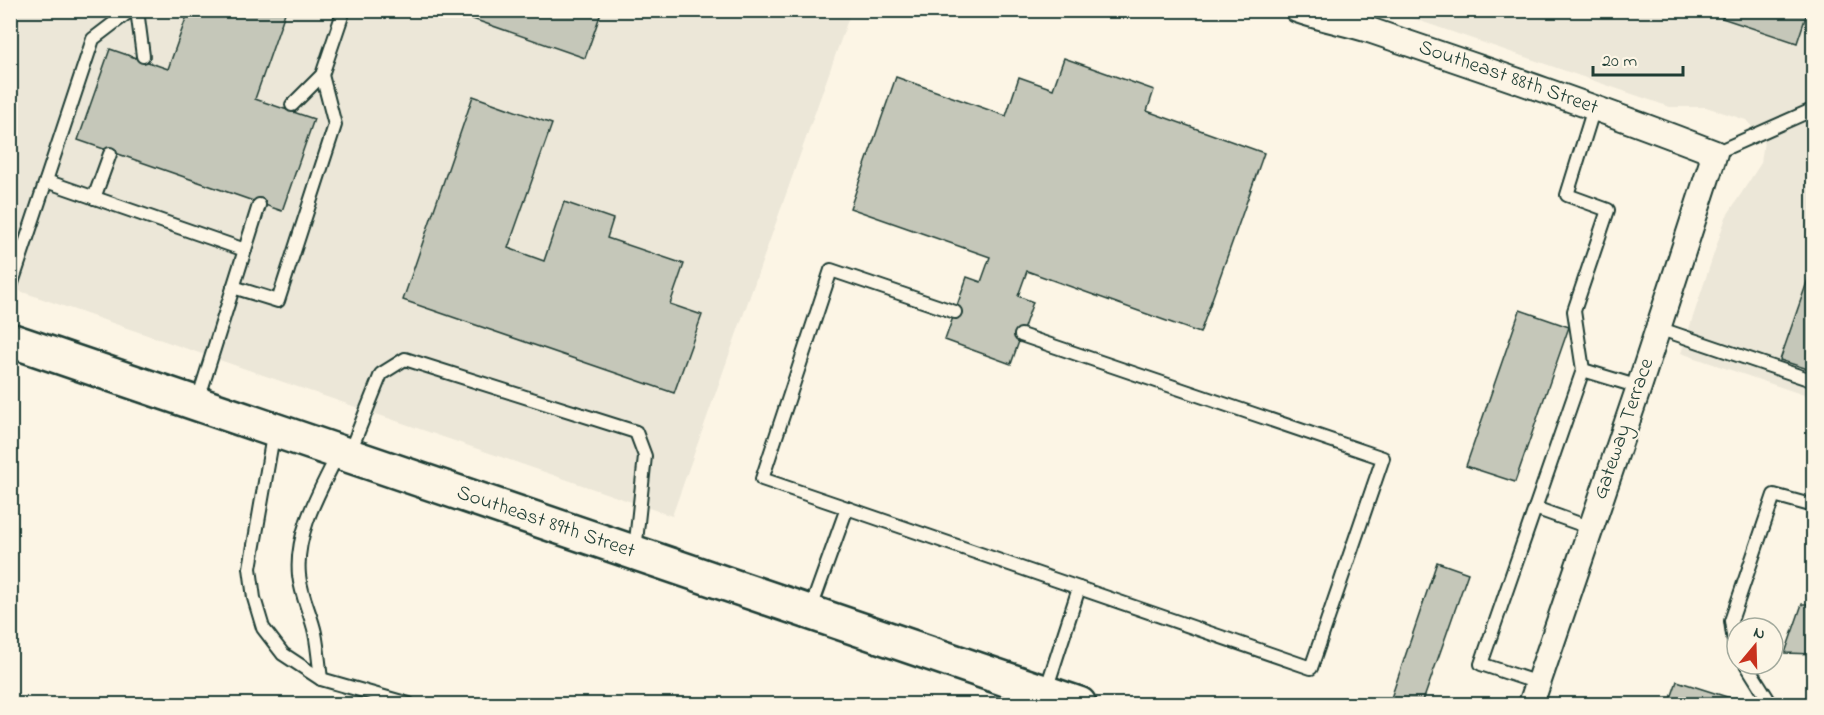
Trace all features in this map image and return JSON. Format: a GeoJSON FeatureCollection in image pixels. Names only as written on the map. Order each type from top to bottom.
{"type":"FeatureCollection","features":[{"type":"Feature","properties":{"kind":"main road","name":"Southeast 89th Street"},"geometry":{"type":"LineString","coordinates":[[10,340],[1079,705]]}},
{"type":"Feature","properties":{"kind":"street","name":"Southeast 88th Street"},"geometry":{"type":"LineString","coordinates":[[1298,10],[1350,24],[1594,108],[1716,153]]}},
{"type":"Feature","properties":{"kind":"street","name":"Gateway Terrace"},"geometry":{"type":"LineString","coordinates":[[1535,694],[1716,153]]}},
{"type":"Feature","properties":{"kind":"lane"},"geometry":{"type":"LineString","coordinates":[[10,289],[93,39],[131,10]]}},
{"type":"Feature","properties":{"kind":"lane"},"geometry":{"type":"LineString","coordinates":[[137,10],[143,56]]}},
{"type":"Feature","properties":{"kind":"lane"},"geometry":{"type":"LineString","coordinates":[[292,105],[322,75],[344,10]]}},
{"type":"Feature","properties":{"kind":"lane"},"geometry":{"type":"LineString","coordinates":[[233,287],[278,301],[335,126],[322,75]]}},
{"type":"Feature","properties":{"kind":"lane"},"geometry":{"type":"LineString","coordinates":[[1535,694],[1481,664],[1583,370],[1574,311],[1608,210],[1568,195],[1594,108]]}},
{"type":"Feature","properties":{"kind":"lane"},"geometry":{"type":"LineString","coordinates":[[1716,153],[1814,109]]}},
{"type":"Feature","properties":{"kind":"lane"},"geometry":{"type":"LineString","coordinates":[[94,198],[110,154]]}},
{"type":"Feature","properties":{"kind":"lane"},"geometry":{"type":"LineString","coordinates":[[46,181],[245,250]]}},
{"type":"Feature","properties":{"kind":"lane"},"geometry":{"type":"LineString","coordinates":[[196,404],[259,204]]}},
{"type":"Feature","properties":{"kind":"lane"},"geometry":{"type":"LineString","coordinates":[[955,312],[831,270],[762,479],[1311,668],[1383,458],[1021,335]]}},
{"type":"Feature","properties":{"kind":"lane"},"geometry":{"type":"LineString","coordinates":[[1658,328],[1814,381]]}},
{"type":"Feature","properties":{"kind":"lane"},"geometry":{"type":"LineString","coordinates":[[321,679],[315,632],[304,601],[299,576],[299,551],[307,520],[343,454],[381,374],[405,359],[636,432],[645,456],[635,553]]}},
{"type":"Feature","properties":{"kind":"lane"},"geometry":{"type":"LineString","coordinates":[[1583,370],[1639,387]]}},
{"type":"Feature","properties":{"kind":"lane"},"geometry":{"type":"LineString","coordinates":[[274,430],[250,568],[254,598],[263,628],[283,654],[321,679],[409,705]]}},
{"type":"Feature","properties":{"kind":"lane"},"geometry":{"type":"LineString","coordinates":[[1733,616],[1774,495],[1814,507]]}},
{"type":"Feature","properties":{"kind":"lane"},"geometry":{"type":"LineString","coordinates":[[810,612],[847,508]]}},
{"type":"Feature","properties":{"kind":"lane"},"geometry":{"type":"LineString","coordinates":[[1535,508],[1591,528]]}},
{"type":"Feature","properties":{"kind":"lane"},"geometry":{"type":"LineString","coordinates":[[1045,693],[1079,588]]}},
{"type":"Feature","properties":{"kind":"lane"},"geometry":{"type":"LineString","coordinates":[[1753,676],[1771,705]]}},
{"type":"Feature","properties":{"kind":"shaded area"},"geometry":{"type":"Polygon","coordinates":[[[11,11],[851,11],[672,516],[11,288],[11,11]]]}},
{"type":"Feature","properties":{"kind":"shaded area"},"geometry":{"type":"Polygon","coordinates":[[[1391,11],[1813,11],[1813,398],[1681,353],[1726,217],[1761,163],[1764,141],[1746,120],[1706,107],[1670,107],[1391,11]]]}},
{"type":"Feature","properties":{"kind":"building"},"geometry":{"type":"Polygon","coordinates":[[[189,10],[286,10],[255,99],[314,119],[282,211],[78,140],[110,49],[168,69],[189,10]]]}},
{"type":"Feature","properties":{"kind":"building"},"geometry":{"type":"Polygon","coordinates":[[[470,10],[602,10],[585,58],[467,17],[470,10]]]}},
{"type":"Feature","properties":{"kind":"building"},"geometry":{"type":"Polygon","coordinates":[[[1725,10],[1808,10],[1797,43],[1722,18],[1725,10]]]}},
{"type":"Feature","properties":{"kind":"building"},"geometry":{"type":"Polygon","coordinates":[[[1064,58],[1154,90],[1147,111],[1264,153],[1200,333],[1027,271],[1018,296],[1033,302],[1011,364],[945,340],[967,277],[981,282],[990,257],[850,208],[896,77],[1006,116],[1019,77],[1053,89],[1064,58]]]}},
{"type":"Feature","properties":{"kind":"building"},"geometry":{"type":"Polygon","coordinates":[[[473,96],[552,124],[508,248],[544,261],[564,202],[613,219],[607,238],[684,264],[670,304],[702,315],[674,393],[403,300],[473,96]]]}},
{"type":"Feature","properties":{"kind":"building"},"geometry":{"type":"Polygon","coordinates":[[[1814,262],[1814,371],[1780,360],[1814,262]]]}},
{"type":"Feature","properties":{"kind":"building"},"geometry":{"type":"Polygon","coordinates":[[[1520,310],[1569,327],[1515,482],[1466,466],[1520,310]]]}},
{"type":"Feature","properties":{"kind":"building"},"geometry":{"type":"Polygon","coordinates":[[[1437,562],[1468,573],[1422,704],[1389,704],[1437,562]]]}},
{"type":"Feature","properties":{"kind":"building"},"geometry":{"type":"Polygon","coordinates":[[[1802,604],[1814,604],[1814,654],[1785,653],[1802,604]]]}},
{"type":"Feature","properties":{"kind":"building"},"geometry":{"type":"Polygon","coordinates":[[[1677,681],[1749,704],[1669,704],[1677,681]]]}}]}
